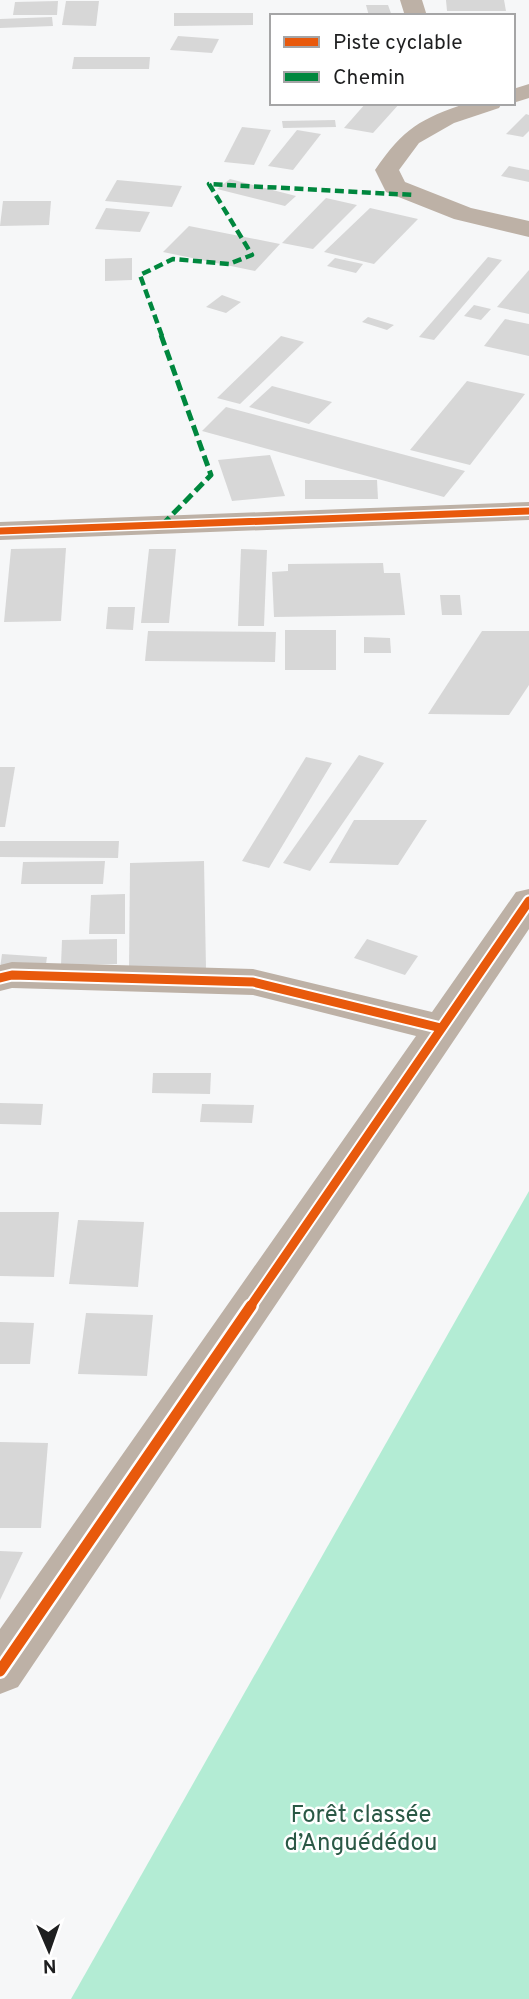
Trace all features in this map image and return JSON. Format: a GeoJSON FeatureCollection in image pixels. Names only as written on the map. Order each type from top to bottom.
{"type":"FeatureCollection","features":[{"type":"Feature","properties":{"kind":"street"},"geometry":{"type":"LineString","coordinates":[[479,105],[444,111],[411,138],[387,170],[395,187],[463,215],[529,229]]}},
{"type":"Feature","properties":{"kind":"street"},"geometry":{"type":"LineString","coordinates":[[0,531],[529,510]]}},
{"type":"Feature","properties":{"kind":"street"},"geometry":{"type":"LineString","coordinates":[[0,1671],[529,901]]}},
{"type":"Feature","properties":{"kind":"street"},"geometry":{"type":"LineString","coordinates":[[0,978],[12,975],[253,982],[441,1028]]}},
{"type":"Feature","properties":{"kind":"green space","name":"Forêt classée d’Anguédédou"},"geometry":{"type":"Polygon","coordinates":[[[529,1191],[529,1999],[71,1999],[529,1191]]]}},
{"type":"Feature","properties":{"kind":"building"},"geometry":{"type":"Polygon","coordinates":[[[446,0],[504,0],[506,11],[447,11],[446,0]]]}},
{"type":"Feature","properties":{"kind":"building"},"geometry":{"type":"Polygon","coordinates":[[[58,1],[57,15],[13,15],[15,2],[58,1]]]}},
{"type":"Feature","properties":{"kind":"building"},"geometry":{"type":"Polygon","coordinates":[[[66,1],[99,1],[96,26],[62,25],[66,1]]]}},
{"type":"Feature","properties":{"kind":"building"},"geometry":{"type":"Polygon","coordinates":[[[366,5],[388,5],[391,14],[368,14],[366,5]]]}},
{"type":"Feature","properties":{"kind":"building"},"geometry":{"type":"Polygon","coordinates":[[[174,13],[253,13],[253,25],[174,26],[174,13]]]}},
{"type":"Feature","properties":{"kind":"building"},"geometry":{"type":"Polygon","coordinates":[[[52,17],[53,26],[0,28],[0,19],[52,17]]]}},
{"type":"Feature","properties":{"kind":"building"},"geometry":{"type":"Polygon","coordinates":[[[178,36],[219,39],[212,53],[170,50],[178,36]]]}},
{"type":"Feature","properties":{"kind":"building"},"geometry":{"type":"Polygon","coordinates":[[[74,57],[150,57],[149,69],[72,69],[74,57]]]}},
{"type":"Feature","properties":{"kind":"building"},"geometry":{"type":"Polygon","coordinates":[[[364,105],[398,105],[373,133],[344,128],[364,105]]]}},
{"type":"Feature","properties":{"kind":"building"},"geometry":{"type":"Polygon","coordinates":[[[526,114],[529,115],[529,131],[523,137],[506,134],[526,114]]]}},
{"type":"Feature","properties":{"kind":"building"},"geometry":{"type":"Polygon","coordinates":[[[335,120],[336,127],[283,128],[282,121],[335,120]]]}},
{"type":"Feature","properties":{"kind":"building"},"geometry":{"type":"Polygon","coordinates":[[[242,127],[271,130],[254,165],[224,162],[242,127]]]}},
{"type":"Feature","properties":{"kind":"building"},"geometry":{"type":"Polygon","coordinates":[[[297,130],[321,134],[293,170],[268,166],[297,130]]]}},
{"type":"Feature","properties":{"kind":"building"},"geometry":{"type":"Polygon","coordinates":[[[509,166],[529,170],[529,182],[501,176],[509,166]]]}},
{"type":"Feature","properties":{"kind":"building"},"geometry":{"type":"Polygon","coordinates":[[[230,179],[296,196],[285,206],[217,189],[230,179]]]}},
{"type":"Feature","properties":{"kind":"building"},"geometry":{"type":"Polygon","coordinates":[[[117,180],[182,186],[172,207],[105,201],[117,180]]]}},
{"type":"Feature","properties":{"kind":"building"},"geometry":{"type":"Polygon","coordinates":[[[326,198],[357,205],[313,249],[282,243],[326,198]]]}},
{"type":"Feature","properties":{"kind":"building"},"geometry":{"type":"Polygon","coordinates":[[[3,201],[51,201],[49,225],[0,226],[3,201]]]}},
{"type":"Feature","properties":{"kind":"building"},"geometry":{"type":"Polygon","coordinates":[[[106,208],[150,212],[140,232],[95,229],[106,208]]]}},
{"type":"Feature","properties":{"kind":"building"},"geometry":{"type":"Polygon","coordinates":[[[370,208],[418,219],[374,264],[324,252],[370,208]]]}},
{"type":"Feature","properties":{"kind":"building"},"geometry":{"type":"Polygon","coordinates":[[[189,226],[280,244],[255,271],[163,252],[189,226]]]}},
{"type":"Feature","properties":{"kind":"building"},"geometry":{"type":"Polygon","coordinates":[[[488,257],[502,260],[434,340],[419,337],[488,257]]]}},
{"type":"Feature","properties":{"kind":"building"},"geometry":{"type":"Polygon","coordinates":[[[132,258],[132,280],[105,281],[105,259],[132,258]]]}},
{"type":"Feature","properties":{"kind":"building"},"geometry":{"type":"Polygon","coordinates":[[[335,258],[363,264],[356,273],[327,266],[335,258]]]}},
{"type":"Feature","properties":{"kind":"building"},"geometry":{"type":"Polygon","coordinates":[[[529,270],[529,314],[497,307],[529,270]]]}},
{"type":"Feature","properties":{"kind":"building"},"geometry":{"type":"Polygon","coordinates":[[[222,295],[241,302],[226,313],[206,307],[222,295]]]}},
{"type":"Feature","properties":{"kind":"building"},"geometry":{"type":"Polygon","coordinates":[[[474,305],[491,309],[481,320],[464,316],[474,305]]]}},
{"type":"Feature","properties":{"kind":"building"},"geometry":{"type":"Polygon","coordinates":[[[368,317],[394,325],[387,330],[362,322],[368,317]]]}},
{"type":"Feature","properties":{"kind":"building"},"geometry":{"type":"Polygon","coordinates":[[[505,319],[529,324],[529,356],[484,346],[505,319]]]}},
{"type":"Feature","properties":{"kind":"building"},"geometry":{"type":"Polygon","coordinates":[[[281,336],[304,342],[240,404],[217,398],[281,336]]]}},
{"type":"Feature","properties":{"kind":"building"},"geometry":{"type":"Polygon","coordinates":[[[467,381],[525,394],[470,465],[410,450],[467,381]]]}},
{"type":"Feature","properties":{"kind":"building"},"geometry":{"type":"Polygon","coordinates":[[[272,386],[332,402],[309,424],[249,407],[272,386]]]}},
{"type":"Feature","properties":{"kind":"building"},"geometry":{"type":"Polygon","coordinates":[[[226,407],[465,471],[444,497],[202,431],[226,407]]]}},
{"type":"Feature","properties":{"kind":"building"},"geometry":{"type":"Polygon","coordinates":[[[270,455],[285,496],[232,501],[218,460],[270,455]]]}},
{"type":"Feature","properties":{"kind":"building"},"geometry":{"type":"Polygon","coordinates":[[[305,480],[377,480],[378,499],[305,499],[305,480]]]}},
{"type":"Feature","properties":{"kind":"building"},"geometry":{"type":"Polygon","coordinates":[[[66,548],[61,621],[4,622],[11,549],[66,548]]]}},
{"type":"Feature","properties":{"kind":"building"},"geometry":{"type":"Polygon","coordinates":[[[149,549],[176,549],[169,623],[141,623],[149,549]]]}},
{"type":"Feature","properties":{"kind":"building"},"geometry":{"type":"Polygon","coordinates":[[[241,549],[267,550],[264,626],[238,626],[241,549]]]}},
{"type":"Feature","properties":{"kind":"building"},"geometry":{"type":"Polygon","coordinates":[[[383,563],[384,573],[400,573],[405,615],[274,617],[272,572],[288,571],[288,564],[383,563]]]}},
{"type":"Feature","properties":{"kind":"building"},"geometry":{"type":"Polygon","coordinates":[[[440,595],[460,595],[462,615],[442,615],[440,595]]]}},
{"type":"Feature","properties":{"kind":"building"},"geometry":{"type":"Polygon","coordinates":[[[108,607],[135,607],[133,630],[106,629],[108,607]]]}},
{"type":"Feature","properties":{"kind":"building"},"geometry":{"type":"Polygon","coordinates":[[[285,630],[336,630],[336,670],[285,670],[285,630]]]}},
{"type":"Feature","properties":{"kind":"building"},"geometry":{"type":"Polygon","coordinates":[[[148,631],[276,632],[275,662],[145,661],[148,631]]]}},
{"type":"Feature","properties":{"kind":"building"},"geometry":{"type":"Polygon","coordinates":[[[482,631],[529,631],[529,685],[509,715],[428,714],[482,631]]]}},
{"type":"Feature","properties":{"kind":"building"},"geometry":{"type":"Polygon","coordinates":[[[364,637],[390,638],[391,653],[364,653],[364,637]]]}},
{"type":"Feature","properties":{"kind":"building"},"geometry":{"type":"Polygon","coordinates":[[[359,755],[384,763],[310,871],[283,863],[359,755]]]}},
{"type":"Feature","properties":{"kind":"building"},"geometry":{"type":"Polygon","coordinates":[[[306,757],[332,763],[269,868],[242,861],[306,757]]]}},
{"type":"Feature","properties":{"kind":"building"},"geometry":{"type":"Polygon","coordinates":[[[0,767],[15,767],[5,827],[0,827],[0,767]]]}},
{"type":"Feature","properties":{"kind":"building"},"geometry":{"type":"Polygon","coordinates":[[[354,820],[427,820],[398,865],[329,863],[354,820]]]}},
{"type":"Feature","properties":{"kind":"building"},"geometry":{"type":"Polygon","coordinates":[[[0,841],[119,841],[118,858],[0,857],[0,841]]]}},
{"type":"Feature","properties":{"kind":"building"},"geometry":{"type":"Polygon","coordinates":[[[105,861],[103,884],[21,884],[23,862],[105,861]]]}},
{"type":"Feature","properties":{"kind":"building"},"geometry":{"type":"Polygon","coordinates":[[[204,861],[206,969],[129,971],[130,863],[204,861]]]}},
{"type":"Feature","properties":{"kind":"building"},"geometry":{"type":"Polygon","coordinates":[[[125,894],[125,934],[89,934],[91,895],[125,894]]]}},
{"type":"Feature","properties":{"kind":"building"},"geometry":{"type":"Polygon","coordinates":[[[117,939],[117,964],[61,965],[62,940],[117,939]]]}},
{"type":"Feature","properties":{"kind":"building"},"geometry":{"type":"Polygon","coordinates":[[[367,939],[418,956],[405,975],[354,958],[367,939]]]}},
{"type":"Feature","properties":{"kind":"building"},"geometry":{"type":"Polygon","coordinates":[[[2,954],[47,957],[45,971],[0,968],[2,954]]]}},
{"type":"Feature","properties":{"kind":"building"},"geometry":{"type":"Polygon","coordinates":[[[153,1073],[211,1073],[210,1094],[152,1093],[153,1073]]]}},
{"type":"Feature","properties":{"kind":"building"},"geometry":{"type":"Polygon","coordinates":[[[0,1103],[43,1104],[41,1125],[0,1124],[0,1103]]]}},
{"type":"Feature","properties":{"kind":"building"},"geometry":{"type":"Polygon","coordinates":[[[202,1104],[254,1105],[252,1123],[200,1122],[202,1104]]]}},
{"type":"Feature","properties":{"kind":"building"},"geometry":{"type":"Polygon","coordinates":[[[0,1212],[59,1212],[54,1277],[0,1276],[0,1212]]]}},
{"type":"Feature","properties":{"kind":"building"},"geometry":{"type":"Polygon","coordinates":[[[78,1220],[144,1222],[138,1287],[69,1284],[78,1220]]]}},
{"type":"Feature","properties":{"kind":"building"},"geometry":{"type":"Polygon","coordinates":[[[86,1313],[153,1315],[147,1376],[78,1374],[86,1313]]]}},
{"type":"Feature","properties":{"kind":"building"},"geometry":{"type":"Polygon","coordinates":[[[0,1322],[34,1323],[30,1364],[0,1364],[0,1322]]]}},
{"type":"Feature","properties":{"kind":"building"},"geometry":{"type":"Polygon","coordinates":[[[0,1442],[48,1443],[41,1528],[0,1528],[0,1442]]]}},
{"type":"Feature","properties":{"kind":"building"},"geometry":{"type":"Polygon","coordinates":[[[0,1551],[23,1552],[0,1600],[0,1551]]]}},
{"type":"Feature","properties":{"kind":"marked path"},"geometry":{"type":"LineString","coordinates":[[162,525],[211,475],[140,275],[173,259],[229,264],[252,255],[209,184],[414,195]]}},
{"type":"Feature","properties":{"kind":"cycle path"},"geometry":{"type":"LineString","coordinates":[[0,531],[529,511]]}},
{"type":"Feature","properties":{"kind":"cycle path"},"geometry":{"type":"LineString","coordinates":[[0,1671],[529,901]]}},
{"type":"Feature","properties":{"kind":"cycle path"},"geometry":{"type":"LineString","coordinates":[[0,978],[12,975],[253,982],[441,1028]]}}]}
